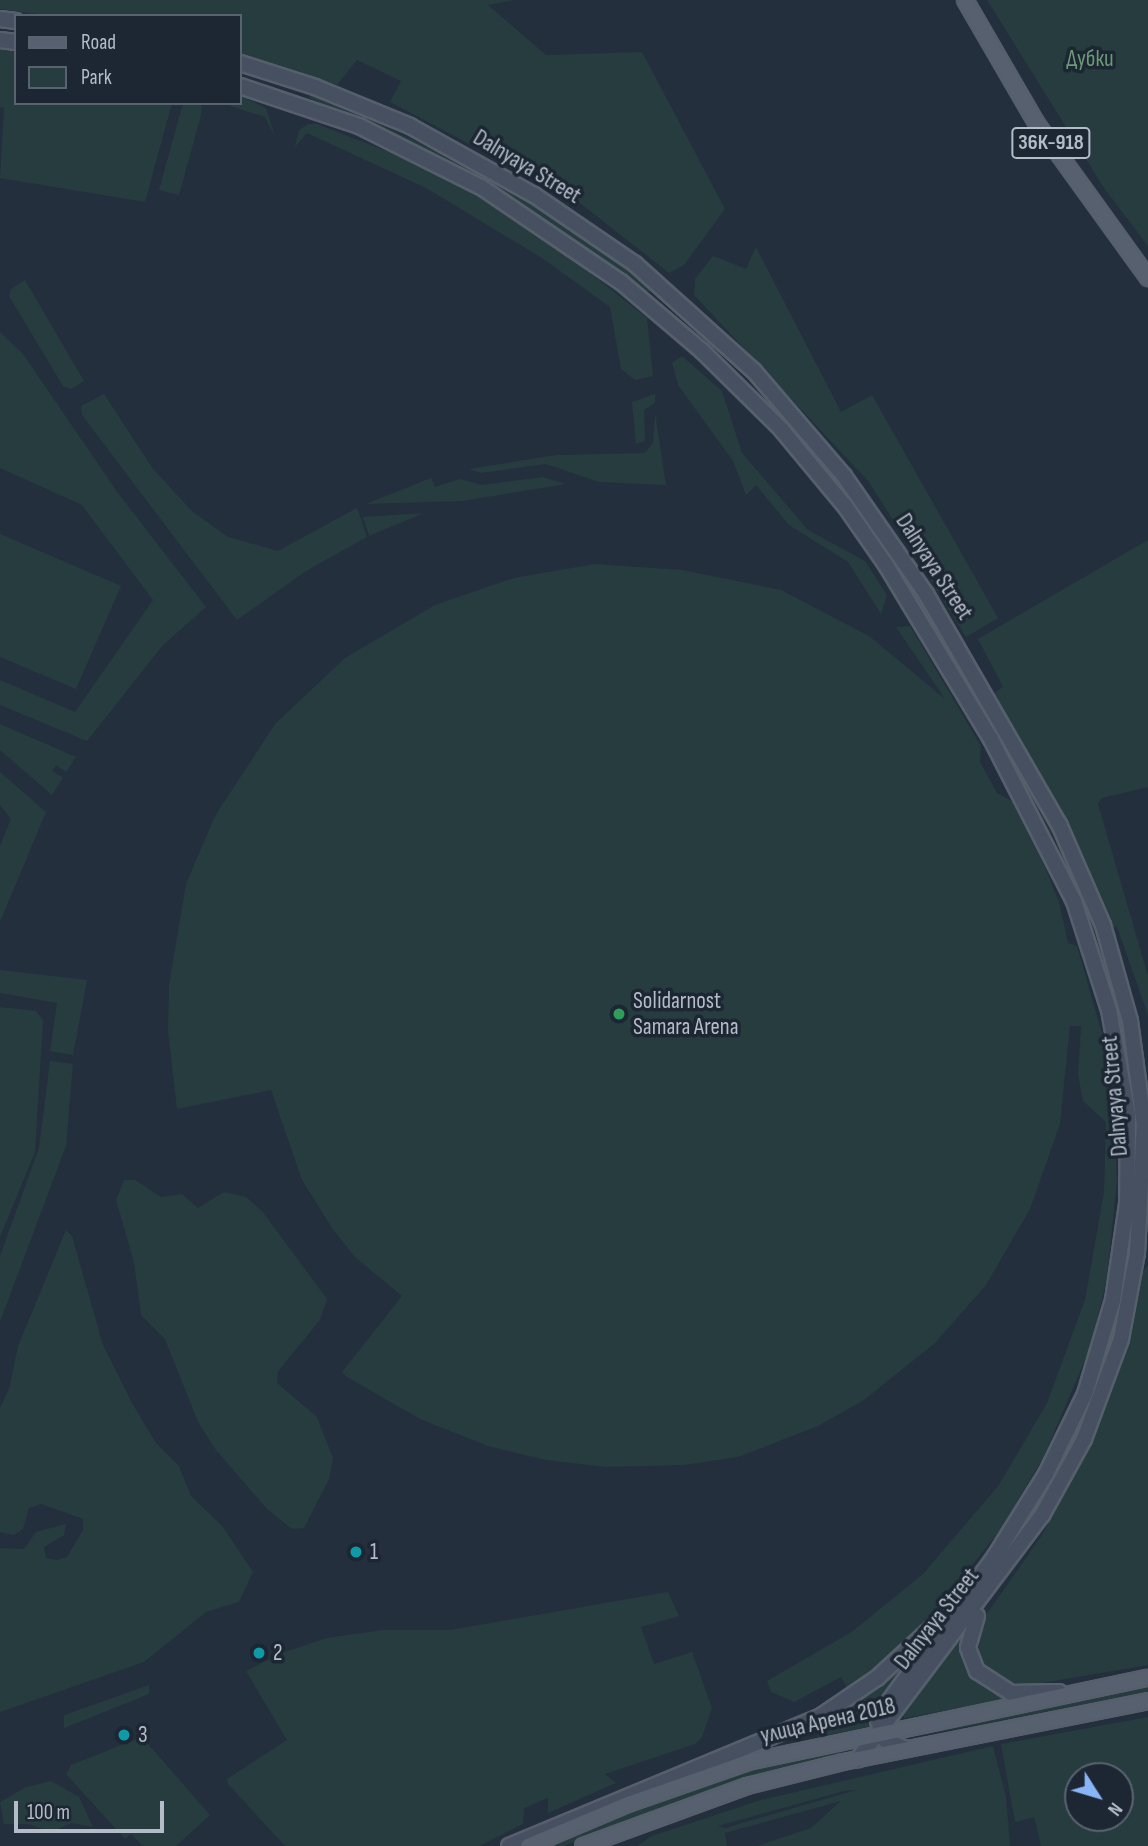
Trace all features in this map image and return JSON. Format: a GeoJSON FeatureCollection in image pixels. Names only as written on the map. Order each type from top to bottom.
{"type":"FeatureCollection","features":[{"type":"Feature","properties":{"kind":"main road","name":"36К-918"},"geometry":{"type":"LineString","coordinates":[[965,0],[1037,124],[1148,278]]}},
{"type":"Feature","properties":{"kind":"main road","name":"Dalnyaya Street"},"geometry":{"type":"LineString","coordinates":[[242,64],[299,82],[410,126],[534,195],[635,264],[688,308],[795,418],[893,541],[1024,760],[1059,824],[1103,925],[1130,1021],[1144,1124],[1142,1202],[1123,1326],[1084,1439],[1042,1516],[880,1732]]}},
{"type":"Feature","properties":{"kind":"main road"},"geometry":{"type":"LineString","coordinates":[[293,102],[299,82]]}},
{"type":"Feature","properties":{"kind":"main road","name":"Dalnyaya Street"},"geometry":{"type":"LineString","coordinates":[[242,87],[293,102],[392,141],[527,214],[674,326],[781,429],[845,506],[910,603],[1007,769],[1074,901],[1109,1010],[1124,1084],[1128,1204],[1113,1300],[1099,1357],[1046,1474],[995,1556],[890,1698],[878,1721],[880,1732]]}},
{"type":"Feature","properties":{"kind":"main road"},"geometry":{"type":"LineString","coordinates":[[674,326],[688,308]]}},
{"type":"Feature","properties":{"kind":"main road"},"geometry":{"type":"LineString","coordinates":[[781,429],[795,418]]}},
{"type":"Feature","properties":{"kind":"main road"},"geometry":{"type":"LineString","coordinates":[[910,603],[926,594]]}},
{"type":"Feature","properties":{"kind":"main road"},"geometry":{"type":"LineString","coordinates":[[1007,769],[1024,760]]}},
{"type":"Feature","properties":{"kind":"main road"},"geometry":{"type":"LineString","coordinates":[[1124,1084],[1139,1081]]}},
{"type":"Feature","properties":{"kind":"main road"},"geometry":{"type":"LineString","coordinates":[[1042,1516],[1026,1549],[973,1622],[968,1648],[977,1671],[996,1687],[1024,1694],[1074,1692]]}},
{"type":"Feature","properties":{"kind":"main road"},"geometry":{"type":"LineString","coordinates":[[509,1846],[786,1732],[850,1698],[903,1657],[995,1556]]}},
{"type":"Feature","properties":{"kind":"main road","name":"улица Арена 2018"},"geometry":{"type":"LineString","coordinates":[[528,1846],[628,1804],[748,1762],[880,1732],[1148,1678]]}},
{"type":"Feature","properties":{"kind":"main road","name":"улица Арена 2018"},"geometry":{"type":"LineString","coordinates":[[583,1846],[747,1786],[858,1759],[1148,1701]]}},
{"type":"Feature","properties":{"kind":"main road"},"geometry":{"type":"LineString","coordinates":[[858,1759],[880,1732],[885,1740],[906,1749]]}},
{"type":"Feature","properties":{"kind":"green space"},"geometry":{"type":"Polygon","coordinates":[[[0,0],[515,0],[488,5],[546,55],[642,52],[725,209],[684,265],[669,273],[576,200],[390,102],[401,81],[357,60],[337,85],[242,55],[242,14],[37,14],[0,9],[0,0]]]}},
{"type":"Feature","properties":{"kind":"green space","name":"Дубки"},"geometry":{"type":"Polygon","coordinates":[[[987,0],[1148,0],[1148,246],[1104,188],[987,0]]]}},
{"type":"Feature","properties":{"kind":"green space"},"geometry":{"type":"Polygon","coordinates":[[[0,49],[14,51],[14,105],[171,105],[145,202],[0,178],[4,108],[0,107],[0,49]]]}},
{"type":"Feature","properties":{"kind":"green space"},"geometry":{"type":"Polygon","coordinates":[[[313,92],[494,179],[612,255],[651,289],[648,293],[515,198],[403,137],[309,98],[313,92]]]}},
{"type":"Feature","properties":{"kind":"green space"},"geometry":{"type":"Polygon","coordinates":[[[242,97],[266,108],[275,137],[265,117],[227,105],[242,105],[242,97]]]}},
{"type":"Feature","properties":{"kind":"green space"},"geometry":{"type":"Polygon","coordinates":[[[182,105],[202,105],[179,195],[159,190],[182,105]]]}},
{"type":"Feature","properties":{"kind":"green space"},"geometry":{"type":"Polygon","coordinates":[[[308,124],[317,124],[433,169],[546,238],[647,318],[653,376],[635,380],[621,369],[610,307],[542,258],[426,188],[307,133],[295,147],[299,130],[308,124]]]}},
{"type":"Feature","properties":{"kind":"green space"},"geometry":{"type":"Polygon","coordinates":[[[756,247],[841,412],[872,395],[998,618],[966,637],[869,482],[694,295],[695,279],[713,256],[746,269],[756,247]]]}},
{"type":"Feature","properties":{"kind":"green space"},"geometry":{"type":"Polygon","coordinates":[[[25,280],[84,381],[71,389],[63,386],[9,296],[11,289],[25,280]]]}},
{"type":"Feature","properties":{"kind":"green space"},"geometry":{"type":"Polygon","coordinates":[[[0,332],[23,354],[118,493],[206,607],[163,645],[87,741],[0,705],[0,680],[75,712],[153,600],[82,505],[0,468],[0,332]]]}},
{"type":"Feature","properties":{"kind":"green space"},"geometry":{"type":"Polygon","coordinates":[[[682,356],[722,391],[742,453],[808,530],[865,561],[887,595],[881,614],[848,562],[789,525],[756,485],[746,495],[733,461],[678,385],[672,363],[682,356]]]}},
{"type":"Feature","properties":{"kind":"green space"},"geometry":{"type":"Polygon","coordinates":[[[104,394],[153,469],[193,512],[228,537],[278,551],[357,508],[367,537],[306,571],[237,620],[82,415],[81,406],[104,394]]]}},
{"type":"Feature","properties":{"kind":"green space"},"geometry":{"type":"Polygon","coordinates":[[[655,394],[655,403],[644,410],[645,441],[636,444],[632,402],[655,394]]]}},
{"type":"Feature","properties":{"kind":"green space"},"geometry":{"type":"Polygon","coordinates":[[[655,413],[666,485],[599,482],[546,464],[481,473],[469,469],[556,455],[645,453],[653,443],[655,413]]]}},
{"type":"Feature","properties":{"kind":"green space"},"geometry":{"type":"Polygon","coordinates":[[[543,477],[566,484],[462,501],[366,504],[431,478],[435,487],[460,479],[482,485],[543,477]]]}},
{"type":"Feature","properties":{"kind":"green space"},"geometry":{"type":"Polygon","coordinates":[[[424,513],[369,536],[363,517],[424,513]]]}},
{"type":"Feature","properties":{"kind":"green space"},"geometry":{"type":"Polygon","coordinates":[[[0,534],[121,586],[76,689],[0,657],[0,534]]]}},
{"type":"Feature","properties":{"kind":"green space"},"geometry":{"type":"Polygon","coordinates":[[[1148,540],[1148,787],[1102,798],[1098,804],[1148,976],[1148,1015],[1117,927],[1110,928],[991,695],[1003,687],[978,639],[1148,540]]]}},
{"type":"Feature","properties":{"kind":"green space","name":"Solidarnost Samara Arena"},"geometry":{"type":"Polygon","coordinates":[[[595,564],[682,570],[781,590],[869,636],[945,699],[896,627],[910,626],[981,746],[980,762],[997,793],[1012,801],[1045,867],[1059,902],[1068,943],[1077,946],[1111,1065],[1117,1180],[1107,1278],[1091,1346],[1044,1456],[1000,1530],[925,1624],[848,1689],[841,1677],[794,1702],[771,1692],[767,1681],[853,1631],[923,1574],[999,1485],[1047,1403],[1085,1300],[1104,1192],[1106,1122],[1083,1101],[1078,1075],[1081,1026],[1070,1026],[1060,1124],[1030,1209],[986,1285],[935,1343],[864,1400],[818,1426],[738,1457],[684,1465],[606,1467],[546,1460],[488,1446],[420,1419],[347,1377],[342,1372],[402,1296],[355,1257],[332,1228],[302,1180],[271,1090],[177,1109],[168,1031],[169,985],[186,884],[215,816],[275,724],[345,658],[435,605],[514,578],[595,564]]]}},
{"type":"Feature","properties":{"kind":"green space"},"geometry":{"type":"Polygon","coordinates":[[[0,724],[76,757],[66,772],[56,765],[52,771],[63,778],[52,795],[0,750],[0,724]]]}},
{"type":"Feature","properties":{"kind":"green space"},"geometry":{"type":"Polygon","coordinates":[[[0,772],[46,812],[0,922],[0,846],[11,819],[0,805],[0,772]]]}},
{"type":"Feature","properties":{"kind":"green space"},"geometry":{"type":"Polygon","coordinates":[[[1032,786],[1071,863],[1103,944],[1132,1070],[1126,1070],[1087,919],[1055,840],[1027,789],[1032,786]]]}},
{"type":"Feature","properties":{"kind":"green space"},"geometry":{"type":"Polygon","coordinates":[[[0,970],[87,980],[73,1055],[50,1051],[57,1003],[0,993],[0,970]]]}},
{"type":"Feature","properties":{"kind":"green space"},"geometry":{"type":"Polygon","coordinates":[[[0,1007],[36,1011],[43,1020],[35,1152],[0,1237],[0,1007]]]}},
{"type":"Feature","properties":{"kind":"green space"},"geometry":{"type":"Polygon","coordinates":[[[50,1061],[73,1064],[66,1146],[0,1322],[0,1256],[39,1148],[50,1061]]]}},
{"type":"Feature","properties":{"kind":"green space"},"geometry":{"type":"Polygon","coordinates":[[[1128,1092],[1135,1092],[1140,1155],[1138,1191],[1127,1280],[1109,1357],[1051,1490],[1006,1559],[1005,1552],[1061,1460],[1087,1401],[1119,1294],[1128,1092]]]}},
{"type":"Feature","properties":{"kind":"green space"},"geometry":{"type":"Polygon","coordinates":[[[124,1180],[135,1180],[161,1197],[182,1194],[198,1208],[224,1192],[246,1197],[262,1211],[327,1299],[320,1320],[278,1371],[277,1383],[317,1417],[333,1458],[329,1479],[304,1528],[292,1529],[267,1509],[216,1450],[198,1422],[165,1339],[141,1315],[134,1262],[116,1200],[124,1180]]]}},
{"type":"Feature","properties":{"kind":"green space"},"geometry":{"type":"Polygon","coordinates":[[[66,1230],[72,1236],[103,1345],[133,1405],[156,1443],[179,1466],[191,1496],[223,1527],[253,1572],[239,1602],[206,1612],[144,1662],[0,1712],[0,1548],[24,1549],[36,1532],[66,1524],[64,1535],[44,1547],[46,1558],[57,1560],[67,1557],[83,1530],[83,1519],[41,1504],[29,1508],[23,1529],[14,1535],[0,1532],[0,1408],[9,1389],[18,1346],[66,1230]]]}},
{"type":"Feature","properties":{"kind":"green space"},"geometry":{"type":"Polygon","coordinates":[[[1148,1265],[1148,1665],[1030,1685],[1010,1684],[980,1661],[977,1628],[1042,1535],[1080,1462],[1116,1371],[1140,1275],[1148,1265]]]}},
{"type":"Feature","properties":{"kind":"green space"},"geometry":{"type":"Polygon","coordinates":[[[668,1592],[679,1616],[641,1627],[654,1664],[692,1652],[712,1708],[702,1737],[695,1744],[605,1774],[616,1783],[548,1813],[548,1798],[524,1808],[523,1824],[479,1846],[285,1846],[228,1784],[227,1779],[287,1740],[246,1671],[282,1653],[327,1638],[383,1630],[450,1630],[668,1592]]]}},
{"type":"Feature","properties":{"kind":"green space"},"geometry":{"type":"Polygon","coordinates":[[[955,1640],[963,1642],[975,1677],[1001,1694],[1002,1700],[905,1718],[900,1713],[955,1640]]]}},
{"type":"Feature","properties":{"kind":"green space"},"geometry":{"type":"Polygon","coordinates":[[[906,1667],[872,1726],[817,1737],[820,1727],[906,1667]]]}},
{"type":"Feature","properties":{"kind":"green space"},"geometry":{"type":"Polygon","coordinates":[[[1148,1684],[1148,1692],[913,1737],[906,1733],[1148,1684]]]}},
{"type":"Feature","properties":{"kind":"green space"},"geometry":{"type":"Polygon","coordinates":[[[149,1685],[149,1694],[64,1728],[64,1715],[149,1685]]]}},
{"type":"Feature","properties":{"kind":"green space"},"geometry":{"type":"Polygon","coordinates":[[[1148,1717],[1148,1846],[1041,1846],[1034,1817],[1015,1822],[1001,1744],[1148,1717]]]}},
{"type":"Feature","properties":{"kind":"green space"},"geometry":{"type":"Polygon","coordinates":[[[142,1737],[210,1815],[176,1846],[143,1846],[131,1834],[125,1839],[66,1774],[71,1765],[142,1737]]]}},
{"type":"Feature","properties":{"kind":"green space"},"geometry":{"type":"Polygon","coordinates":[[[851,1745],[847,1751],[695,1795],[564,1846],[545,1846],[733,1773],[851,1745]]]}},
{"type":"Feature","properties":{"kind":"green space"},"geometry":{"type":"Polygon","coordinates":[[[993,1746],[1006,1797],[1010,1846],[757,1846],[811,1828],[841,1801],[725,1833],[727,1846],[637,1846],[652,1836],[761,1800],[993,1746]],[[856,1790],[718,1826],[725,1828],[856,1790]]]}},
{"type":"Feature","properties":{"kind":"green space"},"geometry":{"type":"Polygon","coordinates":[[[51,1781],[79,1797],[93,1827],[72,1823],[51,1832],[28,1824],[4,1824],[0,1802],[26,1787],[51,1781]]]}},
{"type":"Feature","properties":{"kind":"place","name":"Solidarnost Samara Arena"},"geometry":{"type":"Point","coordinates":[619,1014]}},
{"type":"Feature","properties":{"kind":"place","name":"1"},"geometry":{"type":"Point","coordinates":[356,1552]}},
{"type":"Feature","properties":{"kind":"place","name":"2"},"geometry":{"type":"Point","coordinates":[259,1653]}},
{"type":"Feature","properties":{"kind":"place","name":"3"},"geometry":{"type":"Point","coordinates":[124,1735]}}]}
